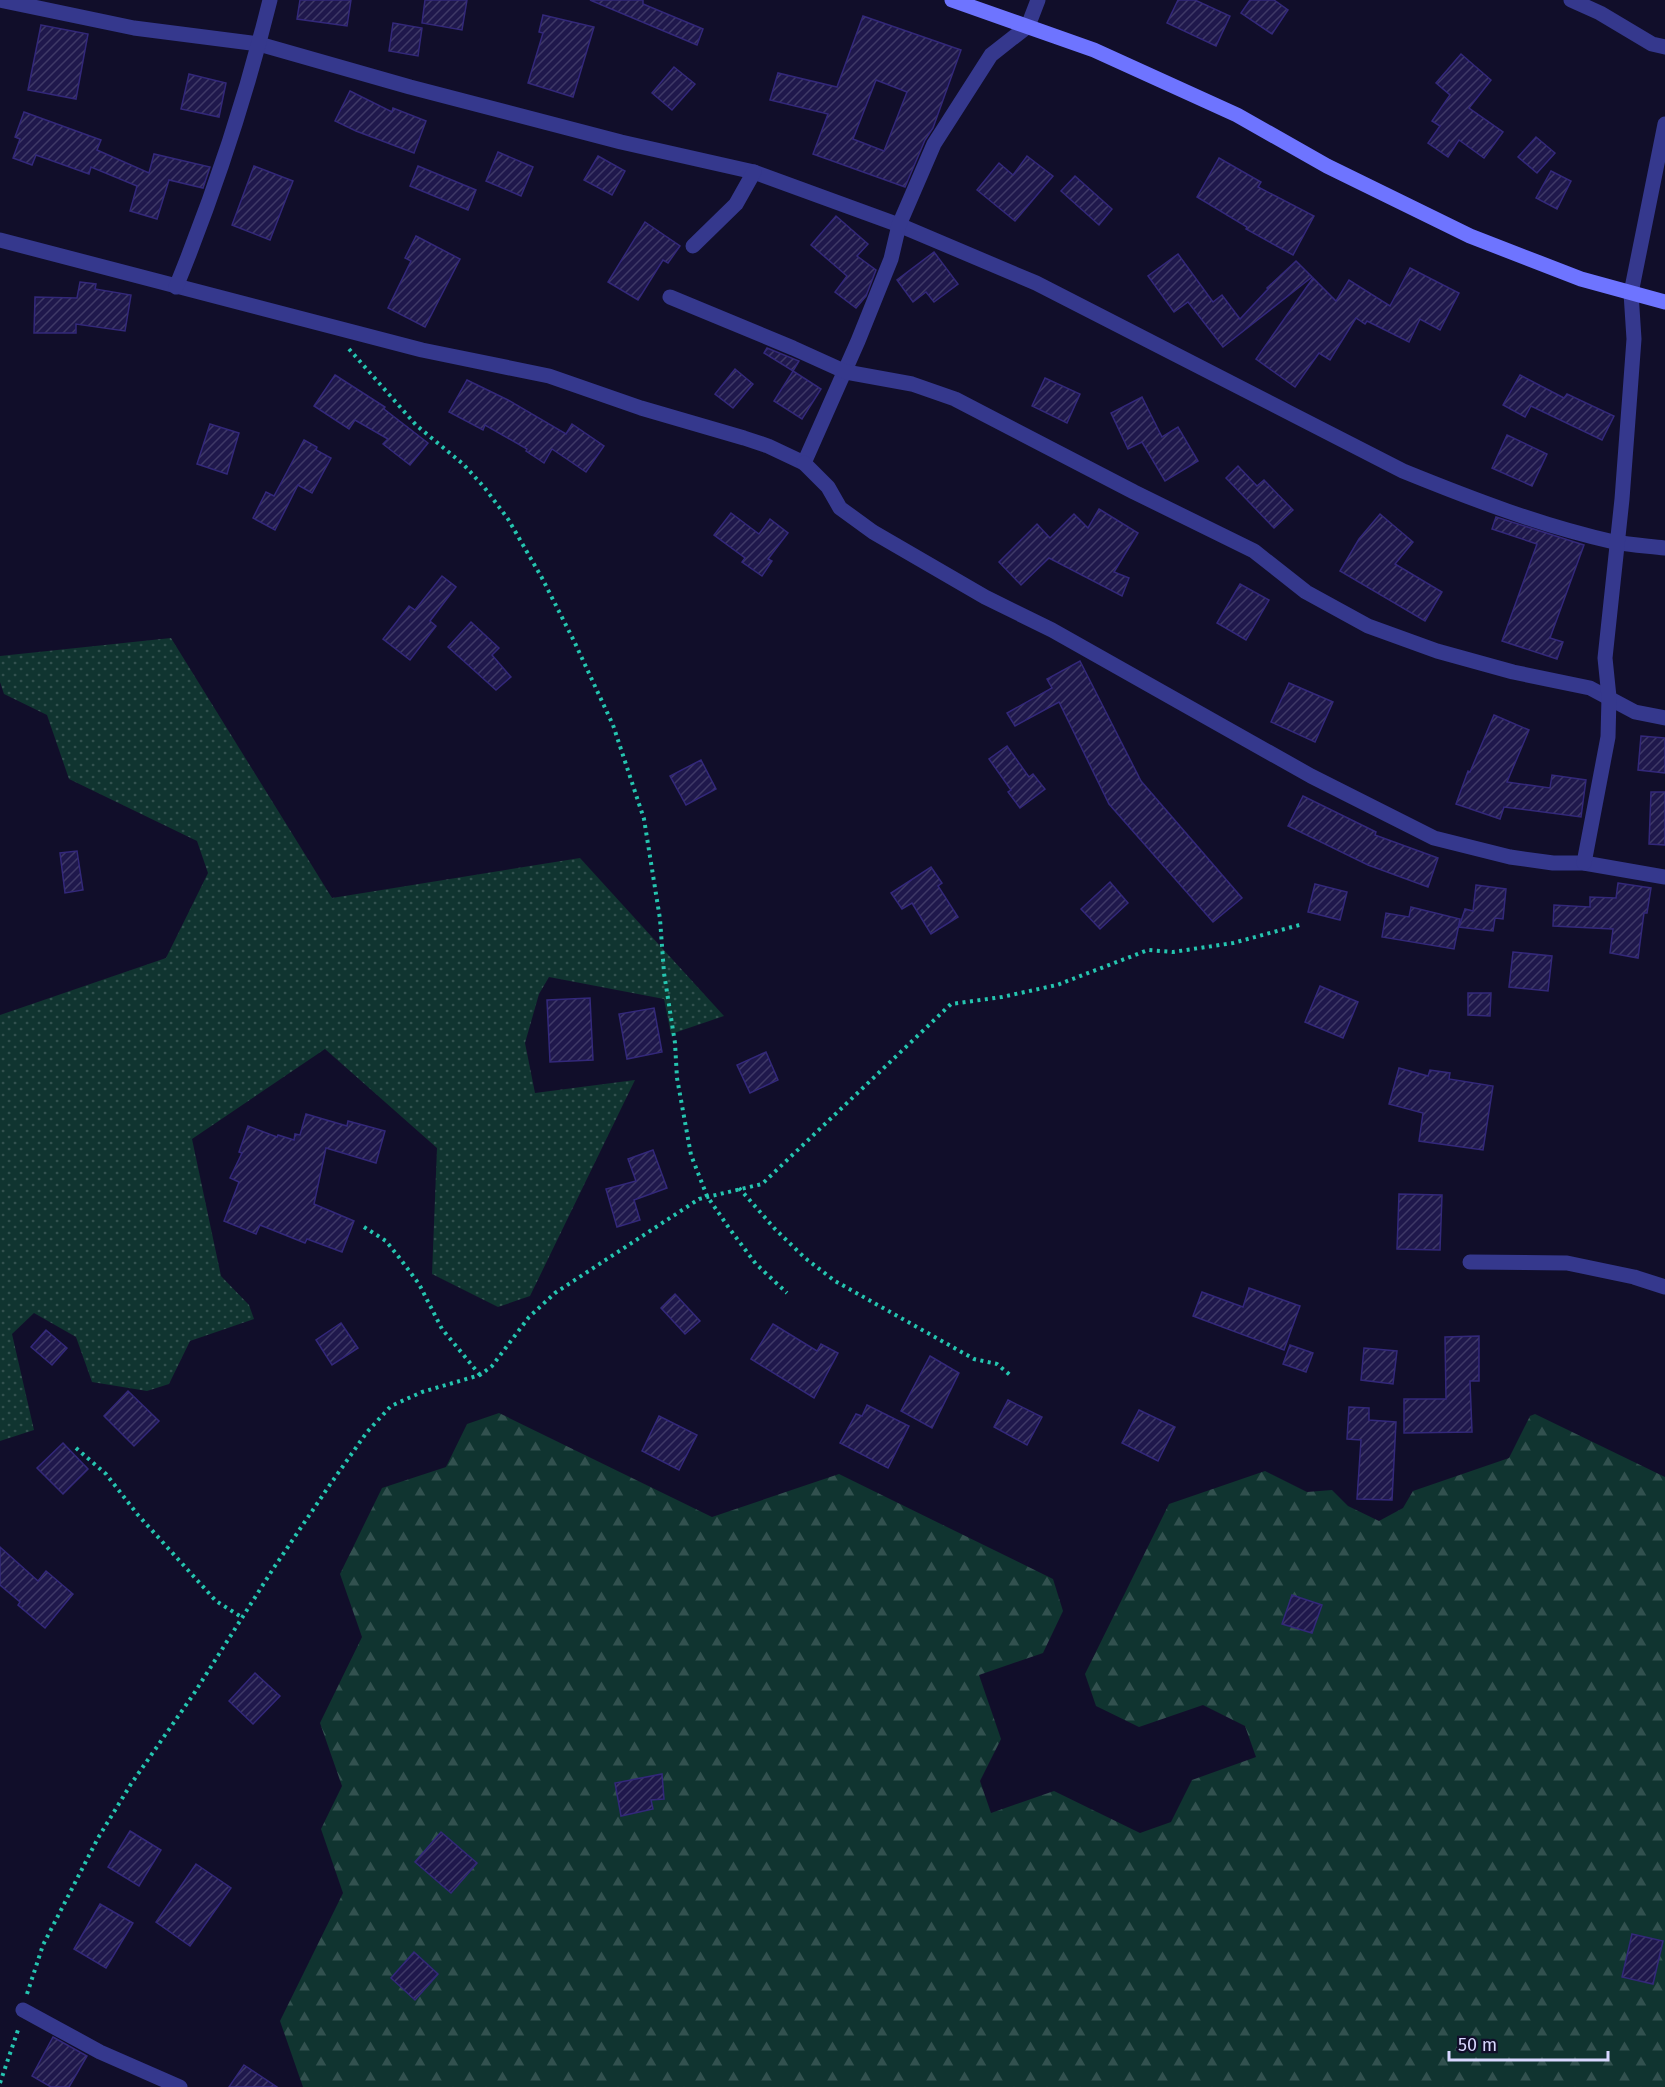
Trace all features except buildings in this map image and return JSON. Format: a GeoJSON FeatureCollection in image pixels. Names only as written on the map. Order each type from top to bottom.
{"type":"FeatureCollection","features":[{"type":"Feature","properties":{"kind":"main road"},"geometry":{"type":"LineString","coordinates":[[952,0],[1094,50],[1237,115],[1327,166],[1470,236],[1581,279],[1665,302]]}},
{"type":"Feature","properties":{"kind":"street"},"geometry":{"type":"LineString","coordinates":[[0,0],[134,28],[259,44],[410,87],[621,142],[754,172],[899,225],[1036,283],[1403,471],[1464,496],[1574,532],[1617,543],[1665,548]]}},
{"type":"Feature","properties":{"kind":"street"},"geometry":{"type":"LineString","coordinates":[[177,287],[204,220],[259,44],[270,0]]}},
{"type":"Feature","properties":{"kind":"street"},"geometry":{"type":"LineString","coordinates":[[804,463],[846,372],[891,259],[899,225],[934,144],[991,55],[1028,26],[1038,0]]}},
{"type":"Feature","properties":{"kind":"street"},"geometry":{"type":"LineString","coordinates":[[1571,0],[1653,44],[1665,48]]}},
{"type":"Feature","properties":{"kind":"street"},"geometry":{"type":"LineString","coordinates":[[1584,863],[1608,737],[1609,697],[1605,658],[1634,339],[1630,293],[1665,124]]}},
{"type":"Feature","properties":{"kind":"street"},"geometry":{"type":"LineString","coordinates":[[693,246],[736,204],[754,172]]}},
{"type":"Feature","properties":{"kind":"street"},"geometry":{"type":"LineString","coordinates":[[0,240],[422,350],[549,376],[641,408],[768,446],[804,463],[828,486],[840,508],[873,532],[985,597],[1052,630],[1311,776],[1434,838],[1510,857],[1553,863],[1584,863],[1665,877]]}},
{"type":"Feature","properties":{"kind":"street"},"geometry":{"type":"LineString","coordinates":[[670,297],[846,372],[912,384],[955,399],[1254,552],[1306,592],[1368,626],[1437,651],[1513,672],[1590,688],[1635,712],[1665,718]]}},
{"type":"Feature","properties":{"kind":"street"},"geometry":{"type":"LineString","coordinates":[[1470,1262],[1567,1263],[1634,1277],[1665,1287]]}},
{"type":"Feature","properties":{"kind":"street"},"geometry":{"type":"LineString","coordinates":[[23,2010],[92,2048],[180,2087]]}},
{"type":"Feature","properties":{"kind":"path"},"geometry":{"type":"LineString","coordinates":[[330,325],[364,368],[416,425],[463,464],[508,519],[542,578],[574,641],[613,725],[644,819],[660,919],[664,973],[675,1043],[681,1109],[691,1155],[707,1196],[756,1264],[787,1293]]}},
{"type":"Feature","properties":{"kind":"path"},"geometry":{"type":"LineString","coordinates":[[0,2084],[18,2034],[31,1980],[43,1945],[98,1838],[273,1569],[367,1432],[391,1406],[422,1392],[480,1375],[492,1366],[529,1317],[555,1293],[679,1211],[707,1196],[762,1184],[951,1004],[1002,997],[1057,985],[1148,950],[1173,952],[1233,943],[1303,924]]}},
{"type":"Feature","properties":{"kind":"path"},"geometry":{"type":"LineString","coordinates":[[739,1188],[782,1236],[805,1258],[835,1281],[974,1359],[997,1364],[1010,1375]]}},
{"type":"Feature","properties":{"kind":"path"},"geometry":{"type":"LineString","coordinates":[[364,1227],[386,1242],[398,1256],[418,1284],[442,1329],[480,1375]]}},
{"type":"Feature","properties":{"kind":"path"},"geometry":{"type":"LineString","coordinates":[[76,1448],[106,1474],[138,1515],[216,1601],[243,1618]]}},
{"type":"Feature","properties":{"kind":"green space"},"geometry":{"type":"Polygon","coordinates":[[[171,638],[332,898],[580,858],[724,1016],[671,1034],[664,999],[549,977],[539,994],[525,1043],[535,1093],[635,1080],[530,1296],[498,1307],[432,1274],[437,1148],[325,1049],[192,1139],[221,1276],[249,1305],[254,1319],[190,1341],[169,1384],[147,1391],[92,1382],[76,1337],[34,1313],[12,1334],[34,1430],[0,1441],[0,1015],[166,958],[208,873],[197,841],[69,779],[47,715],[4,694],[0,682],[0,656],[171,638]]]}},
{"type":"Feature","properties":{"kind":"green space"},"geometry":{"type":"Polygon","coordinates":[[[499,1413],[712,1517],[839,1474],[1053,1579],[1063,1611],[1043,1653],[979,1675],[1001,1739],[980,1781],[991,1813],[1054,1791],[1140,1833],[1171,1822],[1192,1780],[1256,1757],[1245,1726],[1203,1705],[1139,1727],[1096,1706],[1085,1674],[1169,1504],[1265,1471],[1307,1492],[1332,1490],[1348,1506],[1379,1521],[1403,1508],[1413,1491],[1509,1458],[1530,1416],[1535,1414],[1665,1477],[1665,2087],[303,2087],[280,2021],[343,1893],[321,1829],[342,1786],[320,1723],[362,1637],[340,1574],[382,1488],[446,1467],[467,1424],[499,1413]]]}}]}
